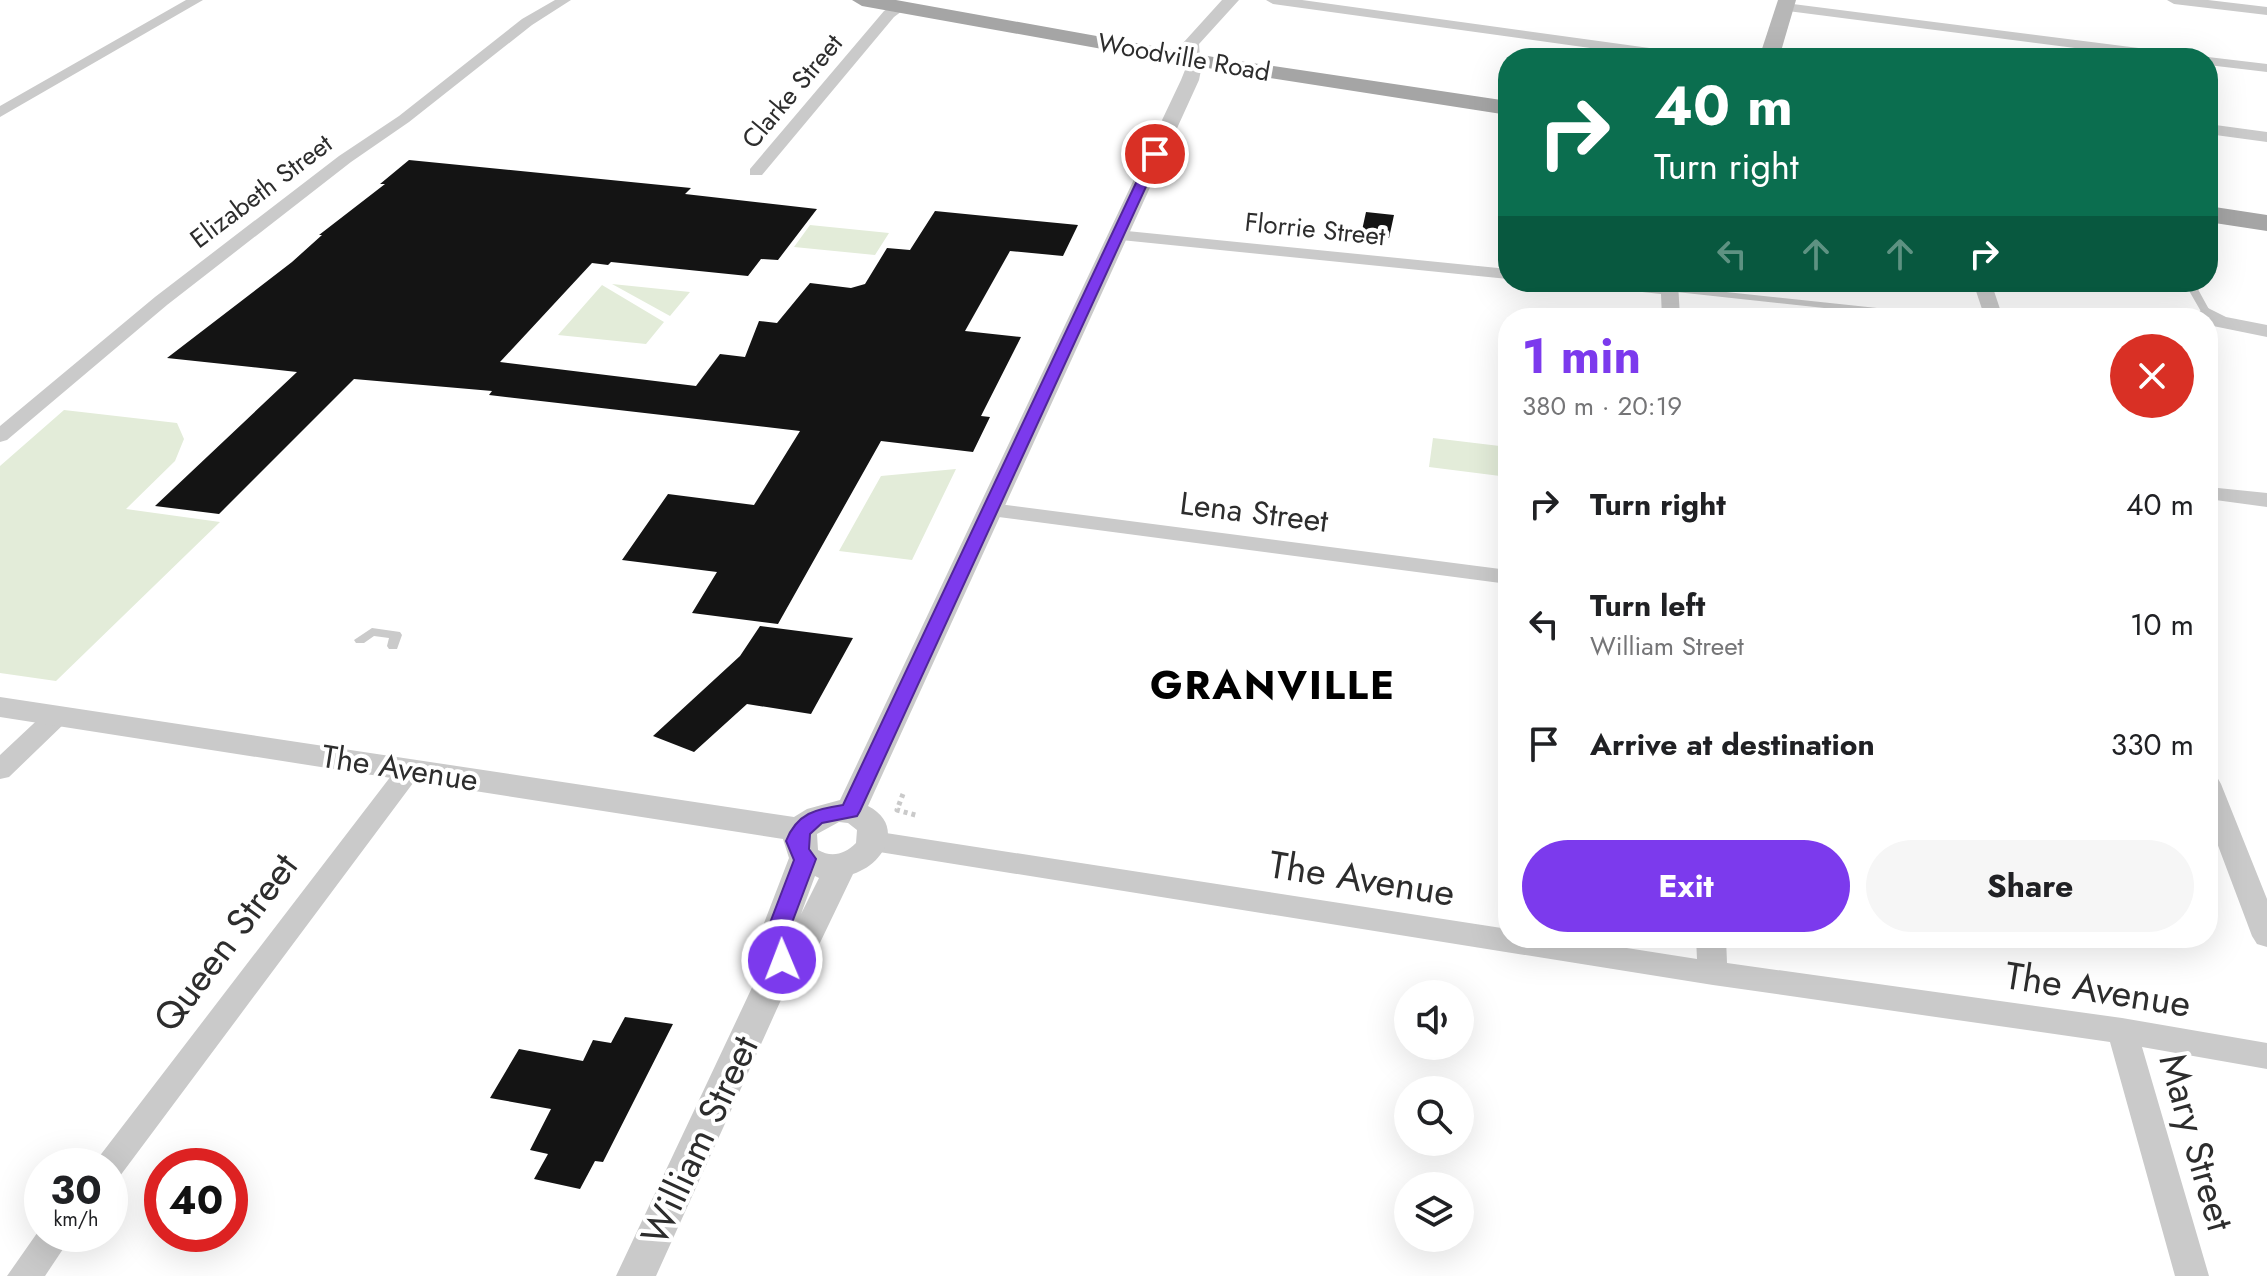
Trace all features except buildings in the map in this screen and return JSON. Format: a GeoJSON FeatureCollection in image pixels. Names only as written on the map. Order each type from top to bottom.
{"type":"FeatureCollection","features":[{"type":"Feature","properties":{"kind":"main road","name":"Woodville Road"},"geometry":{"type":"LineString","coordinates":[[862,0],[909,4],[1498,106]]}},
{"type":"Feature","properties":{"kind":"main road"},"geometry":{"type":"LineString","coordinates":[[1772,48],[1786,4]]}},
{"type":"Feature","properties":{"kind":"main road","name":"Woodville Road"},"geometry":{"type":"LineString","coordinates":[[1191,54],[1498,97]]}},
{"type":"Feature","properties":{"kind":"main road"},"geometry":{"type":"LineString","coordinates":[[2218,204],[2267,211]]}},
{"type":"Feature","properties":{"kind":"main road"},"geometry":{"type":"LineString","coordinates":[[2218,216],[2267,223]]}},
{"type":"Feature","properties":{"kind":"street"},"geometry":{"type":"LineString","coordinates":[[0,112],[196,0]]}},
{"type":"Feature","properties":{"kind":"street","name":"Elizabeth Street"},"geometry":{"type":"LineString","coordinates":[[0,436],[41,405],[161,301],[345,159],[404,119],[527,22],[564,0]]}},
{"type":"Feature","properties":{"kind":"street"},"geometry":{"type":"LineString","coordinates":[[850,811],[1193,72],[1191,43],[1231,0]]}},
{"type":"Feature","properties":{"kind":"street"},"geometry":{"type":"LineString","coordinates":[[1273,0],[1621,48]]}},
{"type":"Feature","properties":{"kind":"street"},"geometry":{"type":"LineString","coordinates":[[2174,0],[2267,11]]}},
{"type":"Feature","properties":{"kind":"street","name":"Clarke Street"},"geometry":{"type":"LineString","coordinates":[[756,172],[889,14],[909,4]]}},
{"type":"Feature","properties":{"kind":"street"},"geometry":{"type":"LineString","coordinates":[[1786,4],[2112,48]]}},
{"type":"Feature","properties":{"kind":"street"},"geometry":{"type":"LineString","coordinates":[[2218,62],[2267,68]]}},
{"type":"Feature","properties":{"kind":"street"},"geometry":{"type":"LineString","coordinates":[[2218,130],[2267,137]]}},
{"type":"Feature","properties":{"kind":"street","name":"Florrie Street"},"geometry":{"type":"LineString","coordinates":[[1117,235],[1498,273]]}},
{"type":"Feature","properties":{"kind":"street"},"geometry":{"type":"LineString","coordinates":[[2218,321],[2267,331]]}},
{"type":"Feature","properties":{"kind":"street"},"geometry":{"type":"LineString","coordinates":[[2218,494],[2267,500]]}},
{"type":"Feature","properties":{"kind":"street","name":"Lena Street"},"geometry":{"type":"LineString","coordinates":[[991,510],[1498,576]]}},
{"type":"Feature","properties":{"kind":"street","name":"The Avenue"},"geometry":{"type":"LineString","coordinates":[[0,707],[410,769],[803,845]]}},
{"type":"Feature","properties":{"kind":"street"},"geometry":{"type":"LineString","coordinates":[[0,770],[57,716]]}},
{"type":"Feature","properties":{"kind":"street","name":"Queen Street"},"geometry":{"type":"LineString","coordinates":[[122,1148],[410,769]]}},
{"type":"Feature","properties":{"kind":"street"},"geometry":{"type":"LineString","coordinates":[[2218,810],[2267,936]]}},
{"type":"Feature","properties":{"kind":"street"},"geometry":{"type":"LineString","coordinates":[[850,811],[872,825],[873,841],[858,859],[828,867],[803,845],[816,816],[850,811]]}},
{"type":"Feature","properties":{"kind":"street","name":"The Avenue"},"geometry":{"type":"LineString","coordinates":[[873,841],[1498,939]]}},
{"type":"Feature","properties":{"kind":"street","name":"William Street"},"geometry":{"type":"LineString","coordinates":[[782,960],[776,936],[803,845]]}},
{"type":"Feature","properties":{"kind":"street","name":"William Street"},"geometry":{"type":"LineString","coordinates":[[636,1276],[782,960],[805,940],[841,866]]}},
{"type":"Feature","properties":{"kind":"street","name":"The Avenue"},"geometry":{"type":"LineString","coordinates":[[1554,948],[2122,1031],[2267,1056]]}},
{"type":"Feature","properties":{"kind":"street"},"geometry":{"type":"LineString","coordinates":[[1712,948],[1713,973]]}},
{"type":"Feature","properties":{"kind":"street","name":"Mary Street"},"geometry":{"type":"LineString","coordinates":[[2122,1031],[2192,1276]]}},
{"type":"Feature","properties":{"kind":"street"},"geometry":{"type":"LineString","coordinates":[[24,1276],[42,1252]]}},
{"type":"Feature","properties":{"kind":"lane"},"geometry":{"type":"LineString","coordinates":[[1720,292],[1857,308]]}},
{"type":"Feature","properties":{"kind":"lane"},"geometry":{"type":"LineString","coordinates":[[360,640],[372,632],[396,635],[393,646]]}},
{"type":"Feature","properties":{"kind":"path"},"geometry":{"type":"LineString","coordinates":[[903,794],[897,810],[919,816]]}},
{"type":"Feature","properties":{"kind":"green space"},"geometry":{"type":"Polygon","coordinates":[[[810,225],[889,233],[875,255],[794,247],[810,225]]]}},
{"type":"Feature","properties":{"kind":"green space"},"geometry":{"type":"Polygon","coordinates":[[[612,284],[690,292],[670,316],[612,284]]]}},
{"type":"Feature","properties":{"kind":"green space"},"geometry":{"type":"Polygon","coordinates":[[[602,285],[664,322],[646,344],[558,335],[602,285]]]}},
{"type":"Feature","properties":{"kind":"green space"},"geometry":{"type":"Polygon","coordinates":[[[64,410],[177,423],[184,439],[175,461],[126,509],[220,522],[56,681],[0,673],[0,466],[64,410]]]}},
{"type":"Feature","properties":{"kind":"green space"},"geometry":{"type":"Polygon","coordinates":[[[1433,438],[1498,446],[1498,476],[1429,467],[1433,438]]]}},
{"type":"Feature","properties":{"kind":"green space"},"geometry":{"type":"Polygon","coordinates":[[[956,469],[912,560],[839,551],[881,476],[956,469]]]}},
{"type":"Feature","properties":{"kind":"district","name":"GRANVILLE"},"geometry":{"type":"Point","coordinates":[1273,685]}},
{"type":"Feature","properties":{"kind":"route"},"geometry":{"type":"LineString","coordinates":[[782,960],[776,936],[805,859],[797,841],[801,830],[816,816],[850,811],[1155,154]]}}]}
